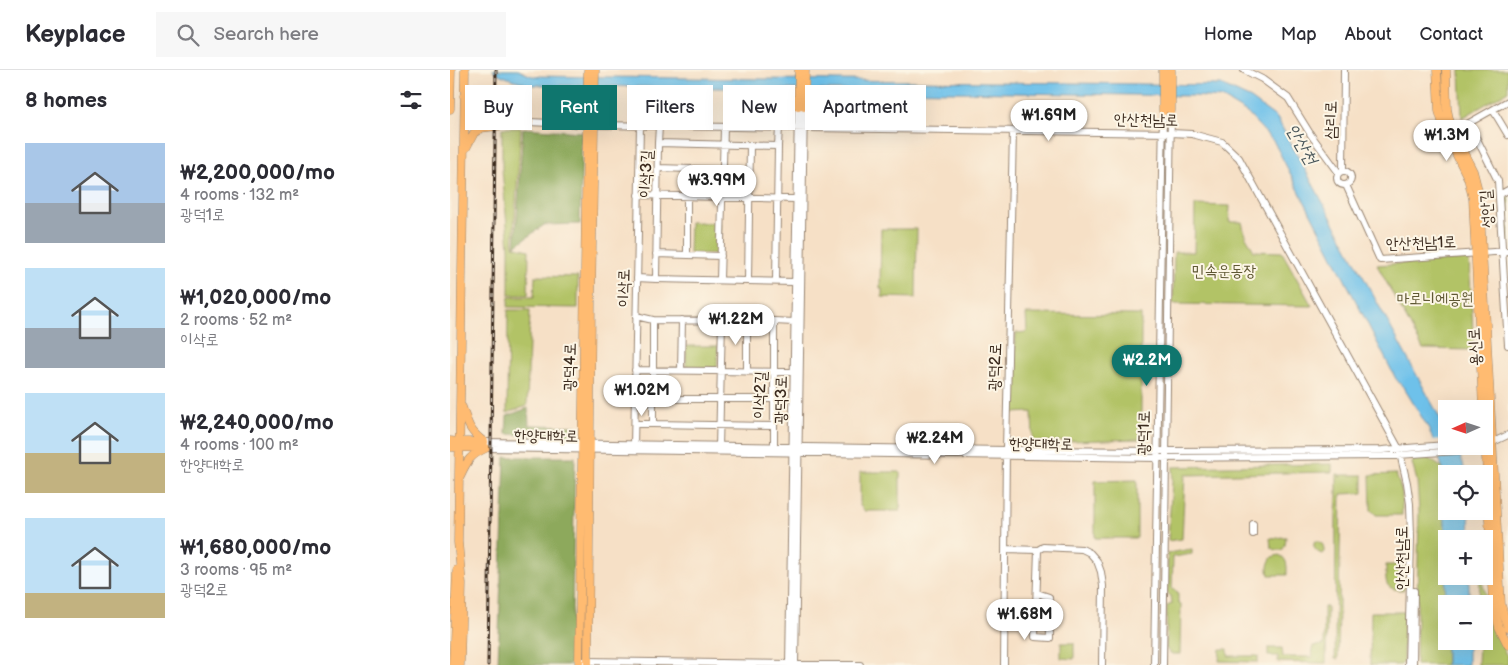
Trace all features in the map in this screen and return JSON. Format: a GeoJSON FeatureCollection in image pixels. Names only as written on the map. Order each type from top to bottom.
{"type":"FeatureCollection","features":[{"type":"Feature","properties":{"kind":"main road","name":"광덕4로"},"geometry":{"type":"LineString","coordinates":[[588,70],[589,85]]}},
{"type":"Feature","properties":{"kind":"main road","name":"광덕4로"},"geometry":{"type":"LineString","coordinates":[[593,85],[595,70]]}},
{"type":"Feature","properties":{"kind":"main road"},"geometry":{"type":"LineString","coordinates":[[799,70],[801,106]]}},
{"type":"Feature","properties":{"kind":"main road"},"geometry":{"type":"LineString","coordinates":[[801,106],[805,70]]}},
{"type":"Feature","properties":{"kind":"main road"},"geometry":{"type":"LineString","coordinates":[[1163,70],[1163,111]]}},
{"type":"Feature","properties":{"kind":"main road"},"geometry":{"type":"LineString","coordinates":[[1171,70],[1171,111]]}},
{"type":"Feature","properties":{"kind":"main road"},"geometry":{"type":"LineString","coordinates":[[1438,70],[1439,111],[1444,131],[1468,178],[1479,253]]}},
{"type":"Feature","properties":{"kind":"main road","name":"용신로"},"geometry":{"type":"LineString","coordinates":[[1446,70],[1447,109],[1451,128],[1473,171],[1479,194],[1483,400]]}},
{"type":"Feature","properties":{"kind":"main road"},"geometry":{"type":"LineString","coordinates":[[450,108],[451,71]]}},
{"type":"Feature","properties":{"kind":"main road"},"geometry":{"type":"LineString","coordinates":[[453,665],[460,445],[465,71]]}},
{"type":"Feature","properties":{"kind":"main road"},"geometry":{"type":"LineString","coordinates":[[464,152],[474,134],[479,130]]}},
{"type":"Feature","properties":{"kind":"main road","name":"광덕4로"},"geometry":{"type":"LineString","coordinates":[[579,663],[586,446],[591,130]]}},
{"type":"Feature","properties":{"kind":"main road","name":"용신로"},"geometry":{"type":"LineString","coordinates":[[1479,253],[1484,400]]}},
{"type":"Feature","properties":{"kind":"main road"},"geometry":{"type":"LineString","coordinates":[[458,480],[468,461],[485,445],[469,428],[460,400]]}},
{"type":"Feature","properties":{"kind":"main road","name":"한양대학로"},"geometry":{"type":"LineString","coordinates":[[450,441],[460,445]]}},
{"type":"Feature","properties":{"kind":"main road","name":"한양대학로"},"geometry":{"type":"LineString","coordinates":[[450,447],[485,445]]}},
{"type":"Feature","properties":{"kind":"main road","name":"광덕4로"},"geometry":{"type":"LineString","coordinates":[[586,446],[588,663]]}},
{"type":"Feature","properties":{"kind":"main road","name":"용신로"},"geometry":{"type":"LineString","coordinates":[[1486,455],[1493,604],[1499,627],[1508,645]]}},
{"type":"Feature","properties":{"kind":"main road","name":"용신로"},"geometry":{"type":"LineString","coordinates":[[1487,455],[1501,605],[1508,628]]}},
{"type":"Feature","properties":{"kind":"main road"},"geometry":{"type":"LineString","coordinates":[[458,542],[462,584],[460,665]]}},
{"type":"Feature","properties":{"kind":"street"},"geometry":{"type":"LineString","coordinates":[[1244,70],[1262,79],[1288,98],[1311,135],[1341,172]]}},
{"type":"Feature","properties":{"kind":"street","name":"삼리로"},"geometry":{"type":"LineString","coordinates":[[1341,172],[1344,70]]}},
{"type":"Feature","properties":{"kind":"street","name":"성안길"},"geometry":{"type":"LineString","coordinates":[[1508,101],[1469,123],[1498,181],[1506,251],[1508,345]]}},
{"type":"Feature","properties":{"kind":"street","name":"광덕3로"},"geometry":{"type":"LineString","coordinates":[[792,664],[801,106]]}},
{"type":"Feature","properties":{"kind":"street"},"geometry":{"type":"LineString","coordinates":[[1493,110],[1508,135]]}},
{"type":"Feature","properties":{"kind":"street","name":"광덕1로"},"geometry":{"type":"LineString","coordinates":[[1154,665],[1161,133],[1163,111]]}},
{"type":"Feature","properties":{"kind":"street","name":"광덕1로"},"geometry":{"type":"LineString","coordinates":[[1163,665],[1171,111]]}},
{"type":"Feature","properties":{"kind":"street","name":"안산천남로"},"geometry":{"type":"LineString","coordinates":[[795,128],[1171,133],[1192,134],[1222,142],[1238,158],[1406,465],[1412,482],[1414,504],[1413,665]]}},
{"type":"Feature","properties":{"kind":"street","name":"광덕3로"},"geometry":{"type":"LineString","coordinates":[[797,372],[794,322],[796,199],[801,128]]}},
{"type":"Feature","properties":{"kind":"street","name":"이삭로"},"geometry":{"type":"LineString","coordinates":[[634,447],[640,130]]}},
{"type":"Feature","properties":{"kind":"street"},"geometry":{"type":"LineString","coordinates":[[658,143],[659,130]]}},
{"type":"Feature","properties":{"kind":"street"},"geometry":{"type":"LineString","coordinates":[[720,280],[724,130]]}},
{"type":"Feature","properties":{"kind":"street"},"geometry":{"type":"LineString","coordinates":[[776,281],[779,130]]}},
{"type":"Feature","properties":{"kind":"street","name":"광덕2로"},"geometry":{"type":"LineString","coordinates":[[1004,665],[1012,131]]}},
{"type":"Feature","properties":{"kind":"street","name":"이삭3길"},"geometry":{"type":"LineString","coordinates":[[656,279],[658,143],[778,146]]}},
{"type":"Feature","properties":{"kind":"street"},"geometry":{"type":"LineString","coordinates":[[748,281],[750,145]]}},
{"type":"Feature","properties":{"kind":"street"},"geometry":{"type":"LineString","coordinates":[[658,168],[723,170]]}},
{"type":"Feature","properties":{"kind":"street"},"geometry":{"type":"LineString","coordinates":[[1341,172],[1348,172],[1350,176],[1350,181],[1346,185],[1338,183],[1336,178],[1341,172]]}},
{"type":"Feature","properties":{"kind":"street","name":"안산천남1로"},"geometry":{"type":"LineString","coordinates":[[1346,185],[1380,260],[1479,253]]}},
{"type":"Feature","properties":{"kind":"street"},"geometry":{"type":"LineString","coordinates":[[1499,195],[1508,191]]}},
{"type":"Feature","properties":{"kind":"street"},"geometry":{"type":"LineString","coordinates":[[638,195],[796,199]]}},
{"type":"Feature","properties":{"kind":"street"},"geometry":{"type":"LineString","coordinates":[[687,196],[687,255]]}},
{"type":"Feature","properties":{"kind":"street"},"geometry":{"type":"LineString","coordinates":[[1479,253],[1506,251]]}},
{"type":"Feature","properties":{"kind":"street"},"geometry":{"type":"LineString","coordinates":[[656,254],[721,256]]}},
{"type":"Feature","properties":{"kind":"street"},"geometry":{"type":"LineString","coordinates":[[637,278],[795,282]]}},
{"type":"Feature","properties":{"kind":"street"},"geometry":{"type":"LineString","coordinates":[[636,316],[653,320],[794,322]]}},
{"type":"Feature","properties":{"kind":"street"},"geometry":{"type":"LineString","coordinates":[[653,320],[653,424]]}},
{"type":"Feature","properties":{"kind":"street"},"geometry":{"type":"LineString","coordinates":[[681,370],[682,320]]}},
{"type":"Feature","properties":{"kind":"street"},"geometry":{"type":"LineString","coordinates":[[719,448],[722,321]]}},
{"type":"Feature","properties":{"kind":"street"},"geometry":{"type":"LineString","coordinates":[[747,321],[747,372]]}},
{"type":"Feature","properties":{"kind":"street","name":"이삭2길"},"geometry":{"type":"LineString","coordinates":[[635,424],[774,426],[774,321]]}},
{"type":"Feature","properties":{"kind":"street"},"geometry":{"type":"LineString","coordinates":[[636,370],[797,372]]}},
{"type":"Feature","properties":{"kind":"street"},"geometry":{"type":"LineString","coordinates":[[653,399],[774,399]]}},
{"type":"Feature","properties":{"kind":"street"},"geometry":{"type":"LineString","coordinates":[[774,426],[774,446]]}},
{"type":"Feature","properties":{"kind":"street"},"geometry":{"type":"LineString","coordinates":[[1493,442],[1508,435]]}},
{"type":"Feature","properties":{"kind":"street","name":"한양대학로"},"geometry":{"type":"LineString","coordinates":[[485,445],[1157,454],[1399,452],[1421,450]]}},
{"type":"Feature","properties":{"kind":"street","name":"한양대학로"},"geometry":{"type":"LineString","coordinates":[[719,448],[774,446],[796,449]]}},
{"type":"Feature","properties":{"kind":"street"},"geometry":{"type":"LineString","coordinates":[[1421,450],[1438,447]]}},
{"type":"Feature","properties":{"kind":"street"},"geometry":{"type":"LineString","coordinates":[[1421,450],[1438,450]]}},
{"type":"Feature","properties":{"kind":"street","name":"안산천남로"},"geometry":{"type":"LineString","coordinates":[[1399,452],[1410,504],[1408,665]]}},
{"type":"Feature","properties":{"kind":"street"},"geometry":{"type":"LineString","coordinates":[[1253,524],[1253,534]]}},
{"type":"Feature","properties":{"kind":"street"},"geometry":{"type":"LineString","coordinates":[[1006,549],[1038,550],[1043,547],[1082,549],[1090,553],[1101,572],[1103,586],[1102,665]]}},
{"type":"Feature","properties":{"kind":"street"},"geometry":{"type":"LineString","coordinates":[[1036,593],[1049,597],[1050,638],[1035,637],[1036,593],[1038,550]]}},
{"type":"Feature","properties":{"kind":"street"},"geometry":{"type":"LineString","coordinates":[[579,663],[860,665]]}},
{"type":"Feature","properties":{"kind":"green space"},"geometry":{"type":"Polygon","coordinates":[[[1460,70],[1508,70],[1508,91],[1462,118],[1460,70]]]}},
{"type":"Feature","properties":{"kind":"green space"},"geometry":{"type":"Polygon","coordinates":[[[532,129],[582,132],[580,224],[544,225],[515,246],[523,130],[532,129]]]}},
{"type":"Feature","properties":{"kind":"green space"},"geometry":{"type":"Polygon","coordinates":[[[502,130],[521,130],[513,246],[529,250],[528,295],[509,295],[509,248],[502,170],[502,130]]]}},
{"type":"Feature","properties":{"kind":"green space"},"geometry":{"type":"Polygon","coordinates":[[[1506,194],[1508,197],[1508,247],[1506,246],[1501,197],[1506,194]]]}},
{"type":"Feature","properties":{"kind":"green space","name":"민속운동장"},"geometry":{"type":"Polygon","coordinates":[[[1195,205],[1230,206],[1229,222],[1242,222],[1245,235],[1254,251],[1282,252],[1312,306],[1173,304],[1174,252],[1194,252],[1195,205]]]}},
{"type":"Feature","properties":{"kind":"green space"},"geometry":{"type":"Polygon","coordinates":[[[690,222],[720,223],[719,254],[689,253],[690,222]]]}},
{"type":"Feature","properties":{"kind":"green space"},"geometry":{"type":"Polygon","coordinates":[[[881,229],[917,229],[916,298],[882,297],[882,288],[880,288],[881,229]]]}},
{"type":"Feature","properties":{"kind":"green space","name":"마로니에공원"},"geometry":{"type":"Polygon","coordinates":[[[1469,259],[1474,350],[1423,349],[1377,265],[1469,259]]]}},
{"type":"Feature","properties":{"kind":"green space"},"geometry":{"type":"Polygon","coordinates":[[[535,276],[578,277],[578,308],[508,307],[509,297],[534,297],[535,276]]]}},
{"type":"Feature","properties":{"kind":"green space"},"geometry":{"type":"Polygon","coordinates":[[[508,310],[530,310],[527,406],[507,413],[508,310]]]}},
{"type":"Feature","properties":{"kind":"green space"},"geometry":{"type":"Polygon","coordinates":[[[1026,314],[1141,315],[1141,439],[1033,442],[1032,412],[1011,413],[1016,333],[1027,332],[1026,314]]]}},
{"type":"Feature","properties":{"kind":"green space"},"geometry":{"type":"Polygon","coordinates":[[[686,346],[718,346],[717,369],[686,368],[686,346]]]}},
{"type":"Feature","properties":{"kind":"green space"},"geometry":{"type":"Polygon","coordinates":[[[528,408],[529,425],[576,426],[574,434],[565,437],[506,434],[507,416],[528,408]]]}},
{"type":"Feature","properties":{"kind":"green space"},"geometry":{"type":"Polygon","coordinates":[[[505,457],[575,457],[571,665],[498,665],[505,457]]]}},
{"type":"Feature","properties":{"kind":"green space"},"geometry":{"type":"Polygon","coordinates":[[[1415,459],[1429,459],[1438,465],[1438,520],[1445,520],[1445,530],[1438,530],[1438,585],[1445,585],[1446,595],[1438,595],[1438,650],[1446,650],[1446,665],[1416,665],[1419,512],[1417,481],[1412,463],[1415,459]]]}},
{"type":"Feature","properties":{"kind":"green space"},"geometry":{"type":"Polygon","coordinates":[[[1332,464],[1332,472],[1185,475],[1182,539],[1168,541],[1173,467],[1332,464]]]}},
{"type":"Feature","properties":{"kind":"green space"},"geometry":{"type":"Polygon","coordinates":[[[860,472],[900,472],[900,511],[865,511],[860,506],[860,472]]]}},
{"type":"Feature","properties":{"kind":"green space"},"geometry":{"type":"Polygon","coordinates":[[[1337,474],[1339,474],[1340,478],[1340,475],[1363,475],[1363,493],[1341,494],[1338,659],[1335,659],[1336,513],[1337,474]]]}},
{"type":"Feature","properties":{"kind":"green space"},"geometry":{"type":"Polygon","coordinates":[[[1396,474],[1402,492],[1402,515],[1376,515],[1371,510],[1370,475],[1396,474]]]}},
{"type":"Feature","properties":{"kind":"green space"},"geometry":{"type":"Polygon","coordinates":[[[1137,480],[1137,538],[1095,538],[1095,481],[1137,480]]]}},
{"type":"Feature","properties":{"kind":"green space"},"geometry":{"type":"Polygon","coordinates":[[[1286,537],[1282,550],[1271,548],[1270,538],[1286,537]]]}},
{"type":"Feature","properties":{"kind":"green space"},"geometry":{"type":"Polygon","coordinates":[[[1316,541],[1323,545],[1324,552],[1322,554],[1315,548],[1314,542],[1316,541]]]}},
{"type":"Feature","properties":{"kind":"green space"},"geometry":{"type":"Polygon","coordinates":[[[1192,549],[1192,554],[1173,557],[1172,589],[1178,592],[1178,603],[1181,605],[1180,654],[1172,654],[1166,649],[1167,606],[1172,604],[1171,596],[1167,593],[1168,553],[1192,549]]]}},
{"type":"Feature","properties":{"kind":"green space"},"geometry":{"type":"Polygon","coordinates":[[[1279,555],[1287,566],[1287,575],[1269,575],[1268,568],[1272,557],[1279,555]]]}},
{"type":"Feature","properties":{"kind":"green space"},"geometry":{"type":"Polygon","coordinates":[[[1386,565],[1404,565],[1404,590],[1389,587],[1386,580],[1386,565]]]}},
{"type":"Feature","properties":{"kind":"green space"},"geometry":{"type":"Polygon","coordinates":[[[1480,585],[1483,585],[1486,595],[1479,595],[1480,585]]]}},
{"type":"Feature","properties":{"kind":"green space"},"geometry":{"type":"Polygon","coordinates":[[[1324,607],[1327,607],[1326,663],[1278,662],[1278,656],[1268,656],[1268,648],[1282,648],[1283,657],[1312,657],[1313,646],[1324,645],[1324,607]]]}},
{"type":"Feature","properties":{"kind":"green space"},"geometry":{"type":"Polygon","coordinates":[[[1371,612],[1404,612],[1403,662],[1401,665],[1370,665],[1371,612]]]}},
{"type":"Feature","properties":{"kind":"green space"},"geometry":{"type":"Polygon","coordinates":[[[1493,616],[1505,653],[1508,656],[1508,665],[1478,665],[1479,650],[1493,650],[1493,616]]]}},
{"type":"Feature","properties":{"kind":"green space"},"geometry":{"type":"Polygon","coordinates":[[[1061,643],[1074,643],[1074,659],[1061,658],[1061,643]]]}},
{"type":"Feature","properties":{"kind":"green space"},"geometry":{"type":"Polygon","coordinates":[[[1220,649],[1228,649],[1228,656],[1258,656],[1258,662],[1219,661],[1220,649]]]}},
{"type":"Feature","properties":{"kind":"water"},"geometry":{"type":"Polygon","coordinates":[[[492,70],[518,70],[532,76],[1221,85],[1251,99],[1277,118],[1438,414],[1438,455],[1429,429],[1404,388],[1396,379],[1274,142],[1247,113],[1222,98],[926,92],[926,85],[805,85],[805,90],[795,89],[795,85],[723,85],[723,88],[713,88],[713,85],[627,85],[627,87],[531,85],[492,70]]]}},
{"type":"Feature","properties":{"kind":"water"},"geometry":{"type":"Polygon","coordinates":[[[1438,455],[1459,455],[1463,465],[1442,465],[1438,455]]]}},
{"type":"Feature","properties":{"kind":"water"},"geometry":{"type":"Polygon","coordinates":[[[1445,520],[1469,520],[1470,530],[1445,530],[1445,520]]]}},
{"type":"Feature","properties":{"kind":"water"},"geometry":{"type":"Polygon","coordinates":[[[1445,585],[1469,585],[1469,595],[1446,595],[1445,585]]]}},
{"type":"Feature","properties":{"kind":"water"},"geometry":{"type":"Polygon","coordinates":[[[1446,650],[1468,650],[1468,665],[1446,665],[1446,650]]]}},
{"type":"Feature","properties":{"kind":"pier"},"geometry":{"type":"Polygon","coordinates":[[[1430,440],[1438,440],[1438,455],[1462,455],[1436,457],[1430,440]]]}},
{"type":"Feature","properties":{"kind":"railway"},"geometry":{"type":"LineString","coordinates":[[488,665],[496,70]]}},
{"type":"Feature","properties":{"kind":"water label","name":"안산천"},"geometry":{"type":"Point","coordinates":[1302,144]}}]}
